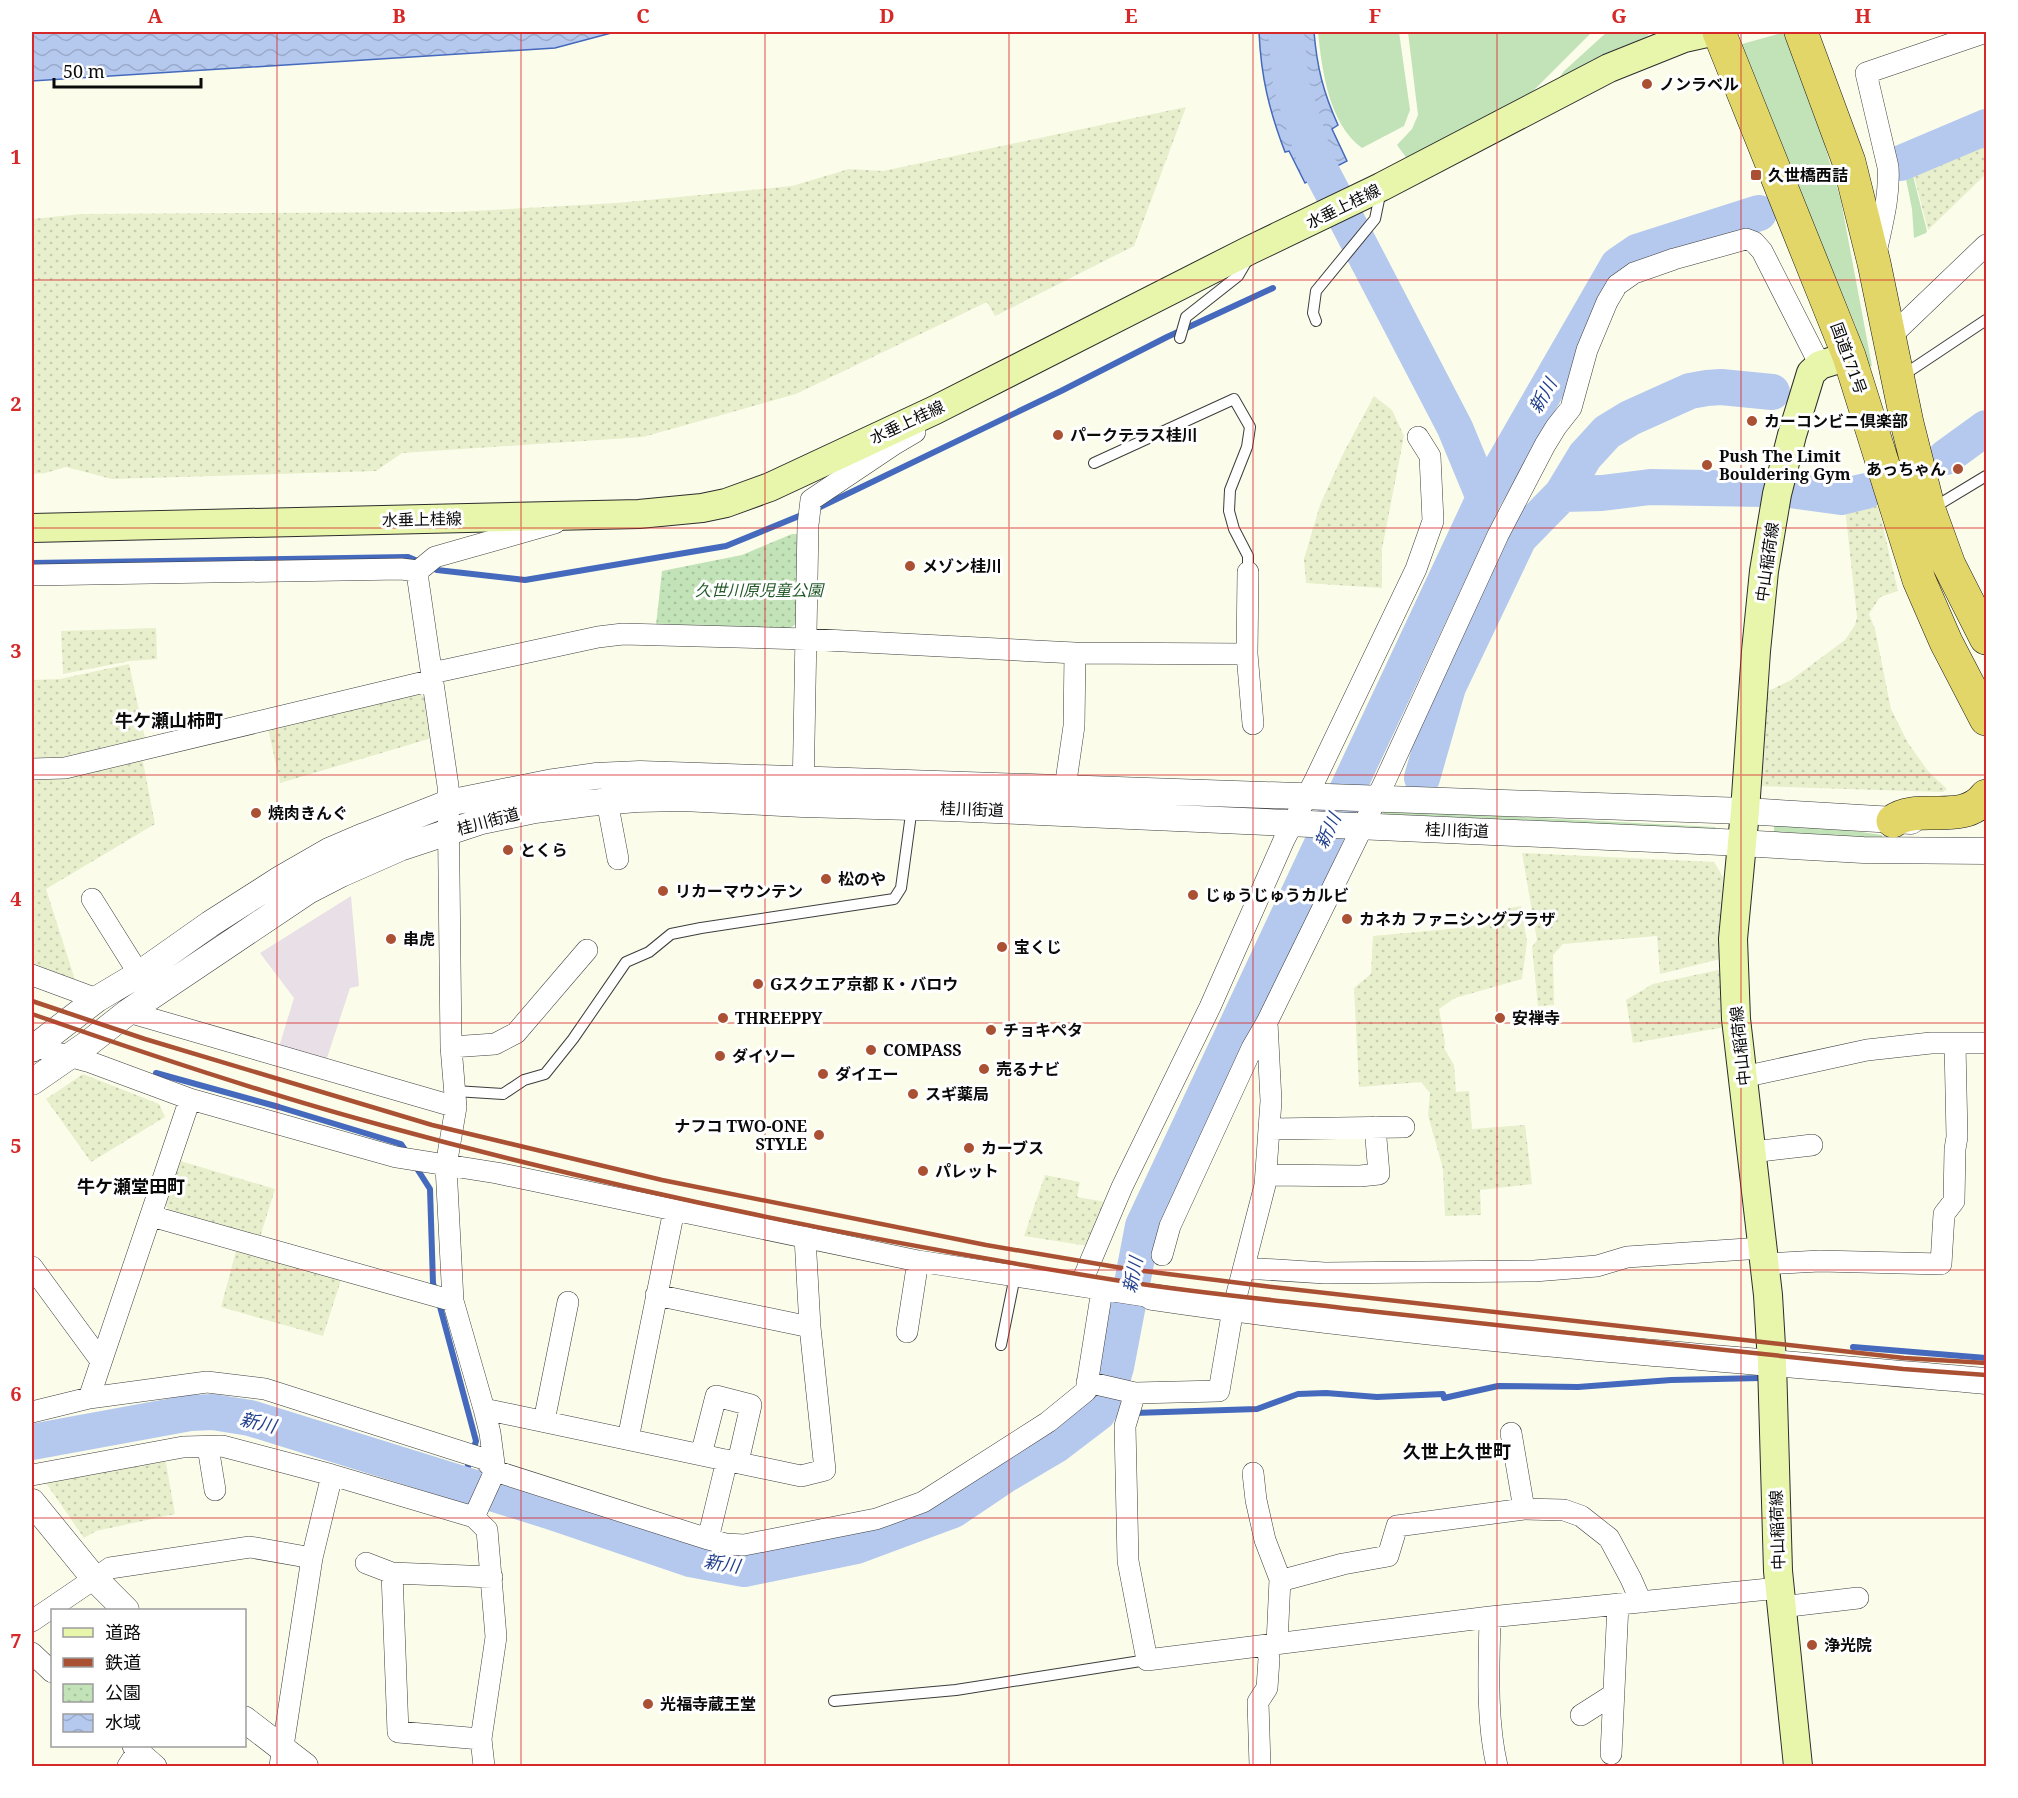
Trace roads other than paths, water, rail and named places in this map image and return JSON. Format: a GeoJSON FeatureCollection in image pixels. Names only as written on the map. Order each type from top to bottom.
{"type":"FeatureCollection","features":[{"type":"Feature","properties":{"kind":"highway","name":"国道171号"},"geometry":{"type":"LineString","coordinates":[[1719,32],[1834,360],[1919,580],[1946,642],[1986,719]]}},
{"type":"Feature","properties":{"kind":"highway"},"geometry":{"type":"LineString","coordinates":[[1802,32],[1849,162],[1874,263],[1907,423],[1929,510],[1949,565],[1986,638]]}},
{"type":"Feature","properties":{"kind":"highway"},"geometry":{"type":"LineString","coordinates":[[1893,821],[1902,814],[1953,813],[1979,806],[1986,796]]}},
{"type":"Feature","properties":{"kind":"main road","name":"水垂上桂線"},"geometry":{"type":"LineString","coordinates":[[32,528],[580,516],[669,512],[726,503],[770,487],[934,410],[1250,250],[1381,187],[1609,68],[1684,38],[1711,32]]}},
{"type":"Feature","properties":{"kind":"main road","name":"中山稲荷線"},"geometry":{"type":"LineString","coordinates":[[1798,1767],[1780,1597],[1773,1362],[1736,1019],[1733,939],[1756,651],[1764,571],[1777,494],[1811,373],[1834,360]]}},
{"type":"Feature","properties":{"kind":"street"},"geometry":{"type":"LineString","coordinates":[[1874,263],[1889,183],[1888,167],[1866,73],[1986,32]]}},
{"type":"Feature","properties":{"kind":"street"},"geometry":{"type":"LineString","coordinates":[[1162,1255],[1170,1226],[1370,798],[1498,535],[1545,445],[1571,408],[1587,350],[1606,302],[1617,285],[1634,273],[1674,259],[1746,240],[1754,242],[1834,360]]}},
{"type":"Feature","properties":{"kind":"street"},"geometry":{"type":"LineString","coordinates":[[1889,338],[1986,245]]}},
{"type":"Feature","properties":{"kind":"street"},"geometry":{"type":"LineString","coordinates":[[803,792],[811,500],[921,429],[934,410]]}},
{"type":"Feature","properties":{"kind":"street"},"geometry":{"type":"LineString","coordinates":[[1080,1286],[1127,1176],[1311,797],[1315,780],[1416,569],[1433,520],[1430,456],[1418,437]]}},
{"type":"Feature","properties":{"kind":"street"},"geometry":{"type":"LineString","coordinates":[[32,575],[401,570],[424,566],[580,516]]}},
{"type":"Feature","properties":{"kind":"street"},"geometry":{"type":"LineString","coordinates":[[424,566],[418,580],[448,786],[450,831],[452,1047],[455,1099],[446,1166],[442,1298],[484,1409],[490,1433],[490,1470],[476,1512]]}},
{"type":"Feature","properties":{"kind":"street"},"geometry":{"type":"LineString","coordinates":[[1248,572],[1247,654],[1253,724]]}},
{"type":"Feature","properties":{"kind":"street"},"geometry":{"type":"LineString","coordinates":[[32,769],[65,768],[432,676],[598,637],[623,634],[806,639],[1075,653],[1247,654]]}},
{"type":"Feature","properties":{"kind":"street"},"geometry":{"type":"LineString","coordinates":[[1065,788],[1074,726],[1075,653]]}},
{"type":"Feature","properties":{"kind":"street","name":"桂川街道"},"geometry":{"type":"LineString","coordinates":[[33,1047],[97,999],[140,974],[210,924],[306,864],[364,836],[447,803],[595,776],[640,774],[912,807],[1863,850],[1986,851]]}},
{"type":"Feature","properties":{"kind":"street","name":"桂川街道"},"geometry":{"type":"LineString","coordinates":[[32,1082],[128,1012],[308,891],[375,858],[450,831],[482,821],[535,810],[608,801],[803,792],[871,781],[1745,811],[1893,821],[1986,820]]}},
{"type":"Feature","properties":{"kind":"street"},"geometry":{"type":"LineString","coordinates":[[608,801],[618,859]]}},
{"type":"Feature","properties":{"kind":"street"},"geometry":{"type":"LineString","coordinates":[[92,898],[140,974]]}},
{"type":"Feature","properties":{"kind":"street"},"geometry":{"type":"LineString","coordinates":[[452,1047],[495,1044],[516,1033],[587,950]]}},
{"type":"Feature","properties":{"kind":"street"},"geometry":{"type":"LineString","coordinates":[[32,975],[97,999]]}},
{"type":"Feature","properties":{"kind":"street"},"geometry":{"type":"LineString","coordinates":[[128,1012],[455,1099]]}},
{"type":"Feature","properties":{"kind":"street"},"geometry":{"type":"LineString","coordinates":[[1090,1383],[1134,1393],[1219,1391],[1233,1309],[1266,1175],[1271,1101],[1267,1022]]}},
{"type":"Feature","properties":{"kind":"street"},"geometry":{"type":"LineString","coordinates":[[1743,1077],[1867,1050],[1931,1043],[1986,1043]]}},
{"type":"Feature","properties":{"kind":"street"},"geometry":{"type":"LineString","coordinates":[[1244,1268],[1326,1273],[1534,1271],[1597,1266],[1627,1257],[1763,1256],[1820,1261],[1941,1264],[1944,1214],[1954,1200],[1957,1137],[1955,1044]]}},
{"type":"Feature","properties":{"kind":"street"},"geometry":{"type":"LineString","coordinates":[[33,1047],[70,1056],[190,1099],[411,1160],[497,1173],[918,1261],[1233,1309],[1523,1342],[1986,1381]]}},
{"type":"Feature","properties":{"kind":"street"},"geometry":{"type":"LineString","coordinates":[[89,1398],[190,1099]]}},
{"type":"Feature","properties":{"kind":"street"},"geometry":{"type":"LineString","coordinates":[[1266,1175],[1360,1176],[1379,1174],[1375,1127]]}},
{"type":"Feature","properties":{"kind":"street"},"geometry":{"type":"LineString","coordinates":[[1270,1129],[1404,1127]]}},
{"type":"Feature","properties":{"kind":"street"},"geometry":{"type":"LineString","coordinates":[[1752,1152],[1812,1144]]}},
{"type":"Feature","properties":{"kind":"street"},"geometry":{"type":"LineString","coordinates":[[628,1439],[674,1210]]}},
{"type":"Feature","properties":{"kind":"street"},"geometry":{"type":"LineString","coordinates":[[151,1216],[442,1298]]}},
{"type":"Feature","properties":{"kind":"street"},"geometry":{"type":"LineString","coordinates":[[484,1409],[801,1476],[825,1470],[810,1327],[805,1237]]}},
{"type":"Feature","properties":{"kind":"street"},"geometry":{"type":"LineString","coordinates":[[907,1332],[918,1261]]}},
{"type":"Feature","properties":{"kind":"street"},"geometry":{"type":"LineString","coordinates":[[32,1267],[100,1361]]}},
{"type":"Feature","properties":{"kind":"street"},"geometry":{"type":"LineString","coordinates":[[32,1412],[89,1398],[207,1382],[265,1389],[462,1452],[490,1470],[708,1539],[726,1544],[744,1545],[876,1519],[923,1502],[1048,1422],[1086,1390],[1090,1383],[1102,1290]]}},
{"type":"Feature","properties":{"kind":"street"},"geometry":{"type":"LineString","coordinates":[[656,1295],[810,1327]]}},
{"type":"Feature","properties":{"kind":"street"},"geometry":{"type":"LineString","coordinates":[[544,1421],[568,1302]]}},
{"type":"Feature","properties":{"kind":"street"},"geometry":{"type":"LineString","coordinates":[[1134,1393],[1125,1426],[1128,1561],[1147,1660],[1490,1617],[1618,1604],[1780,1597],[1858,1598]]}},
{"type":"Feature","properties":{"kind":"street"},"geometry":{"type":"LineString","coordinates":[[701,1455],[716,1396],[751,1405],[708,1539]]}},
{"type":"Feature","properties":{"kind":"street"},"geometry":{"type":"LineString","coordinates":[[1511,1433],[1524,1509]]}},
{"type":"Feature","properties":{"kind":"street"},"geometry":{"type":"LineString","coordinates":[[32,1475],[183,1448],[222,1446],[476,1512],[487,1530],[496,1637],[481,1739],[483,1767]]}},
{"type":"Feature","properties":{"kind":"street"},"geometry":{"type":"LineString","coordinates":[[208,1447],[215,1490]]}},
{"type":"Feature","properties":{"kind":"street"},"geometry":{"type":"LineString","coordinates":[[1253,1473],[1256,1500],[1265,1540],[1280,1580],[1267,1688],[1258,1702],[1260,1767]]}},
{"type":"Feature","properties":{"kind":"street"},"geometry":{"type":"LineString","coordinates":[[281,1758],[312,1558],[333,1474]]}},
{"type":"Feature","properties":{"kind":"street"},"geometry":{"type":"LineString","coordinates":[[32,1502],[94,1578],[124,1609]]}},
{"type":"Feature","properties":{"kind":"street"},"geometry":{"type":"LineString","coordinates":[[1280,1580],[1342,1564],[1388,1556],[1397,1526],[1524,1509],[1564,1510],[1581,1516],[1609,1538],[1641,1602]]}},
{"type":"Feature","properties":{"kind":"street"},"geometry":{"type":"LineString","coordinates":[[32,1621],[110,1568],[250,1547],[312,1558]]}},
{"type":"Feature","properties":{"kind":"street"},"geometry":{"type":"LineString","coordinates":[[366,1563],[392,1573],[492,1577]]}},
{"type":"Feature","properties":{"kind":"street"},"geometry":{"type":"LineString","coordinates":[[392,1573],[398,1732],[481,1739]]}},
{"type":"Feature","properties":{"kind":"street"},"geometry":{"type":"LineString","coordinates":[[1611,1754],[1618,1604]]}},
{"type":"Feature","properties":{"kind":"street"},"geometry":{"type":"LineString","coordinates":[[1490,1617],[1489,1695],[1493,1749],[1497,1767]]}},
{"type":"Feature","properties":{"kind":"street"},"geometry":{"type":"LineString","coordinates":[[32,1653],[51,1671]]}},
{"type":"Feature","properties":{"kind":"street"},"geometry":{"type":"LineString","coordinates":[[1581,1715],[1614,1694]]}},
{"type":"Feature","properties":{"kind":"street"},"geometry":{"type":"LineString","coordinates":[[246,1721],[281,1758],[305,1767]]}},
{"type":"Feature","properties":{"kind":"street"},"geometry":{"type":"LineString","coordinates":[[135,1752],[156,1767]]}},
{"type":"Feature","properties":{"kind":"lane"},"geometry":{"type":"LineString","coordinates":[[1316,321],[1313,313],[1316,291],[1375,219],[1381,187]]}},
{"type":"Feature","properties":{"kind":"lane"},"geometry":{"type":"LineString","coordinates":[[1181,332],[1186,317],[1192,310],[1238,276],[1247,264],[1250,250]]}},
{"type":"Feature","properties":{"kind":"lane"},"geometry":{"type":"LineString","coordinates":[[1899,378],[1986,320]]}},
{"type":"Feature","properties":{"kind":"lane"},"geometry":{"type":"LineString","coordinates":[[1094,464],[1234,399],[1250,427],[1247,447],[1230,490],[1229,511],[1234,529],[1248,556],[1248,572]]}},
{"type":"Feature","properties":{"kind":"lane"},"geometry":{"type":"LineString","coordinates":[[1929,510],[1986,476]]}},
{"type":"Feature","properties":{"kind":"lane"},"geometry":{"type":"LineString","coordinates":[[455,1099],[503,1094],[524,1080],[545,1074],[573,1039],[626,962],[649,952],[671,934],[894,899],[901,888],[912,807]]}},
{"type":"Feature","properties":{"kind":"lane"},"geometry":{"type":"LineString","coordinates":[[1001,1345],[1015,1276]]}},
{"type":"Feature","properties":{"kind":"lane"},"geometry":{"type":"LineString","coordinates":[[834,1701],[956,1690],[1147,1660]]}},
{"type":"Feature","properties":{"kind":"water"},"geometry":{"type":"Polygon","coordinates":[[[32,32],[615,32],[555,48],[32,81],[32,32]]]}},
{"type":"Feature","properties":{"kind":"water"},"geometry":{"type":"Polygon","coordinates":[[[1259,32],[1314,32],[1322,79],[1338,125],[1332,129],[1347,161],[1305,183],[1289,151],[1285,152],[1274,122],[1264,79],[1259,32]]]}},
{"type":"Feature","properties":{"kind":"waterway"},"geometry":{"type":"LineString","coordinates":[[1286,32],[1291,84],[1315,159],[1455,428],[1484,498]]}},
{"type":"Feature","properties":{"kind":"waterway","name":"新川"},"geometry":{"type":"LineString","coordinates":[[1901,163],[1986,127]]}},
{"type":"Feature","properties":{"kind":"waterway","name":"新川"},"geometry":{"type":"LineString","coordinates":[[32,1442],[190,1413],[213,1412],[250,1418],[549,1511],[690,1559],[744,1569],[856,1546],[953,1510],[1005,1475],[1056,1445],[1098,1413],[1108,1394],[1116,1367],[1143,1226],[1484,498],[1618,265],[1637,252],[1759,213]]}},
{"type":"Feature","properties":{"kind":"waterway"},"geometry":{"type":"LineString","coordinates":[[814,510],[1061,391],[1167,337],[1273,288]]}},
{"type":"Feature","properties":{"kind":"waterway"},"geometry":{"type":"LineString","coordinates":[[1562,494],[1585,456],[1607,432],[1630,418],[1690,391],[1721,387],[1772,392]]}},
{"type":"Feature","properties":{"kind":"waterway"},"geometry":{"type":"LineString","coordinates":[[1946,457],[1986,428]]}},
{"type":"Feature","properties":{"kind":"waterway"},"geometry":{"type":"LineString","coordinates":[[1422,778],[1448,687],[1519,538],[1562,494],[1602,493],[1650,487],[1764,489]]}},
{"type":"Feature","properties":{"kind":"waterway"},"geometry":{"type":"LineString","coordinates":[[1790,490],[1841,497],[1866,491]]}},
{"type":"Feature","properties":{"kind":"waterway"},"geometry":{"type":"LineString","coordinates":[[429,566],[437,570],[525,580],[726,546],[804,514]]}},
{"type":"Feature","properties":{"kind":"waterway"},"geometry":{"type":"LineString","coordinates":[[32,563],[408,557],[420,562]]}},
{"type":"Feature","properties":{"kind":"waterway"},"geometry":{"type":"LineString","coordinates":[[156,1073],[401,1144],[407,1153]]}},
{"type":"Feature","properties":{"kind":"waterway"},"geometry":{"type":"LineString","coordinates":[[414,1164],[430,1189],[435,1290]]}},
{"type":"Feature","properties":{"kind":"waterway"},"geometry":{"type":"LineString","coordinates":[[439,1303],[476,1441],[462,1485]]}},
{"type":"Feature","properties":{"kind":"waterway"},"geometry":{"type":"LineString","coordinates":[[1853,1347],[1986,1358]]}},
{"type":"Feature","properties":{"kind":"waterway"},"geometry":{"type":"LineString","coordinates":[[1134,1413],[1257,1409],[1298,1394],[1326,1393],[1377,1397],[1443,1394],[1444,1398],[1498,1386],[1578,1387],[1671,1380],[1761,1378]]}},
{"type":"Feature","properties":{"kind":"waterway"},"geometry":{"type":"LineString","coordinates":[[1098,1413],[1124,1413]]}},
{"type":"Feature","properties":{"kind":"railway"},"geometry":{"type":"LineString","coordinates":[[32,1001],[145,1039],[432,1125],[662,1180],[986,1245],[1128,1269],[1264,1286],[1904,1358],[1986,1363]]}},
{"type":"Feature","properties":{"kind":"railway"},"geometry":{"type":"LineString","coordinates":[[32,1014],[253,1088],[343,1115],[479,1151],[753,1214],[937,1250],[1214,1294],[1903,1369],[1986,1375]]}},
{"type":"Feature","properties":{"kind":"place","name":"ノンラベル"},"geometry":{"type":"Point","coordinates":[1647,84]}},
{"type":"Feature","properties":{"kind":"place","name":"久世橋西詰"},"geometry":{"type":"Point","coordinates":[1756,175]}},
{"type":"Feature","properties":{"kind":"place","name":"カーコンビニ倶楽部"},"geometry":{"type":"Point","coordinates":[1752,421]}},
{"type":"Feature","properties":{"kind":"place","name":"パークテラス桂川"},"geometry":{"type":"Point","coordinates":[1058,435]}},
{"type":"Feature","properties":{"kind":"place","name":"Push The Limit Bouldering Gym"},"geometry":{"type":"Point","coordinates":[1707,465]}},
{"type":"Feature","properties":{"kind":"place","name":"あっちゃん"},"geometry":{"type":"Point","coordinates":[1958,469]}},
{"type":"Feature","properties":{"kind":"place","name":"メゾン桂川"},"geometry":{"type":"Point","coordinates":[910,566]}},
{"type":"Feature","properties":{"kind":"place","name":"焼肉きんぐ"},"geometry":{"type":"Point","coordinates":[256,813]}},
{"type":"Feature","properties":{"kind":"place","name":"とくら"},"geometry":{"type":"Point","coordinates":[508,850]}},
{"type":"Feature","properties":{"kind":"place","name":"松のや"},"geometry":{"type":"Point","coordinates":[826,879]}},
{"type":"Feature","properties":{"kind":"place","name":"リカーマウンテン"},"geometry":{"type":"Point","coordinates":[663,891]}},
{"type":"Feature","properties":{"kind":"place","name":"じゅうじゅうカルビ"},"geometry":{"type":"Point","coordinates":[1193,895]}},
{"type":"Feature","properties":{"kind":"place","name":"カネカ ファニシングプラザ"},"geometry":{"type":"Point","coordinates":[1347,919]}},
{"type":"Feature","properties":{"kind":"place","name":"串虎"},"geometry":{"type":"Point","coordinates":[391,939]}},
{"type":"Feature","properties":{"kind":"place","name":"宝くじ"},"geometry":{"type":"Point","coordinates":[1002,947]}},
{"type":"Feature","properties":{"kind":"place","name":"Gスクエア京都 K・バロウ"},"geometry":{"type":"Point","coordinates":[758,984]}},
{"type":"Feature","properties":{"kind":"place","name":"THREEPPY"},"geometry":{"type":"Point","coordinates":[723,1018]}},
{"type":"Feature","properties":{"kind":"place","name":"安禅寺"},"geometry":{"type":"Point","coordinates":[1500,1018]}},
{"type":"Feature","properties":{"kind":"place","name":"チョキペタ"},"geometry":{"type":"Point","coordinates":[991,1030]}},
{"type":"Feature","properties":{"kind":"place","name":"COMPASS"},"geometry":{"type":"Point","coordinates":[871,1050]}},
{"type":"Feature","properties":{"kind":"place","name":"ダイソー"},"geometry":{"type":"Point","coordinates":[720,1056]}},
{"type":"Feature","properties":{"kind":"place","name":"売るナビ"},"geometry":{"type":"Point","coordinates":[984,1069]}},
{"type":"Feature","properties":{"kind":"place","name":"ダイエー"},"geometry":{"type":"Point","coordinates":[823,1074]}},
{"type":"Feature","properties":{"kind":"place","name":"スギ薬局"},"geometry":{"type":"Point","coordinates":[913,1094]}},
{"type":"Feature","properties":{"kind":"place","name":"ナフコ TWO-ONE STYLE"},"geometry":{"type":"Point","coordinates":[819,1135]}},
{"type":"Feature","properties":{"kind":"place","name":"カーブス"},"geometry":{"type":"Point","coordinates":[969,1148]}},
{"type":"Feature","properties":{"kind":"place","name":"パレット"},"geometry":{"type":"Point","coordinates":[923,1171]}},
{"type":"Feature","properties":{"kind":"place","name":"浄光院"},"geometry":{"type":"Point","coordinates":[1812,1645]}},
{"type":"Feature","properties":{"kind":"place","name":"光福寺蔵王堂"},"geometry":{"type":"Point","coordinates":[648,1704]}},
{"type":"Feature","properties":{"kind":"district","name":"牛ケ瀬山柿町"},"geometry":{"type":"Point","coordinates":[169,721]}},
{"type":"Feature","properties":{"kind":"district","name":"牛ケ瀬堂田町"},"geometry":{"type":"Point","coordinates":[131,1187]}},
{"type":"Feature","properties":{"kind":"district","name":"久世上久世町"},"geometry":{"type":"Point","coordinates":[1457,1452]}},
{"type":"Feature","properties":{"kind":"park label","name":"久世川原児童公園"},"geometry":{"type":"Point","coordinates":[759,590]}}]}
